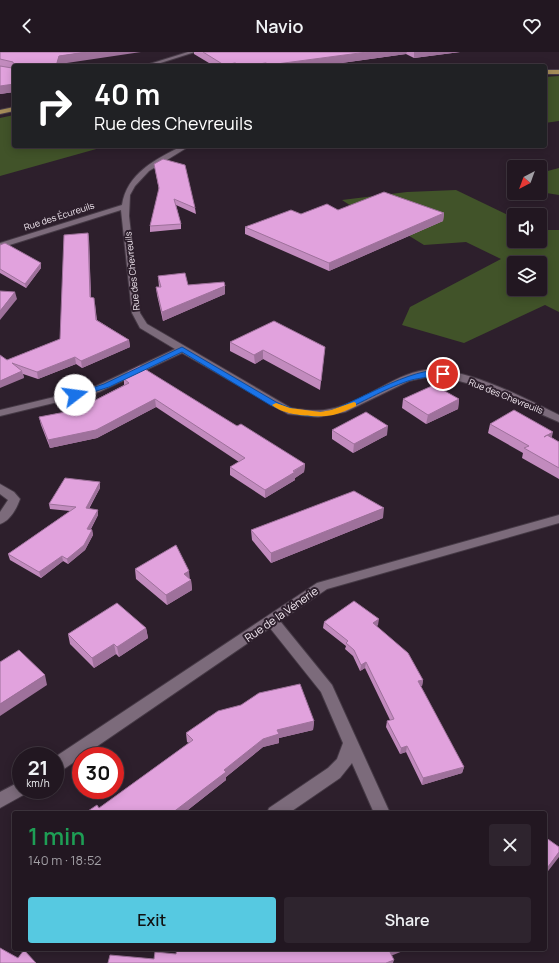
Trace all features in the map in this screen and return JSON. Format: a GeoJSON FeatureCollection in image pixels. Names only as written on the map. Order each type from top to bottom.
{"type":"FeatureCollection","features":[{"type":"Feature","properties":{"kind":"main road"},"geometry":{"type":"LineString","coordinates":[[547,72],[559,72]]}},
{"type":"Feature","properties":{"kind":"main road"},"geometry":{"type":"LineString","coordinates":[[0,112],[12,110]]}},
{"type":"Feature","properties":{"kind":"street"},"geometry":{"type":"LineString","coordinates":[[154,64],[193,52]]}},
{"type":"Feature","properties":{"kind":"street","name":"Rue des Chevreuils"},"geometry":{"type":"LineString","coordinates":[[182,148],[153,164],[134,181],[128,192],[125,206],[136,313],[144,326],[273,403],[288,410],[305,414],[333,413],[406,379],[431,373],[457,377],[481,385],[559,419]]}},
{"type":"Feature","properties":{"kind":"street","name":"Rue des Écureuils"},"geometry":{"type":"LineString","coordinates":[[0,246],[125,206]]}},
{"type":"Feature","properties":{"kind":"street"},"geometry":{"type":"LineString","coordinates":[[0,413],[100,388],[182,349]]}},
{"type":"Feature","properties":{"kind":"street"},"geometry":{"type":"LineString","coordinates":[[0,488],[14,499],[11,507],[0,520]]}},
{"type":"Feature","properties":{"kind":"street","name":"Rue de la Vénerie"},"geometry":{"type":"LineString","coordinates":[[64,760],[322,586],[559,519]]}},
{"type":"Feature","properties":{"kind":"street"},"geometry":{"type":"LineString","coordinates":[[272,621],[327,689],[381,811]]}},
{"type":"Feature","properties":{"kind":"street"},"geometry":{"type":"LineString","coordinates":[[278,811],[334,773],[344,763],[351,744]]}},
{"type":"Feature","properties":{"kind":"street"},"geometry":{"type":"LineString","coordinates":[[0,802],[12,794]]}},
{"type":"Feature","properties":{"kind":"green space"},"geometry":{"type":"Polygon","coordinates":[[[559,76],[559,121],[547,123],[547,77],[559,76]]]}},
{"type":"Feature","properties":{"kind":"green space"},"geometry":{"type":"Polygon","coordinates":[[[12,115],[12,148],[100,148],[0,176],[0,118],[12,115]]]}},
{"type":"Feature","properties":{"kind":"green space"},"geometry":{"type":"Polygon","coordinates":[[[559,168],[559,195],[547,193],[547,171],[559,168]]]}},
{"type":"Feature","properties":{"kind":"green space"},"geometry":{"type":"Polygon","coordinates":[[[456,190],[507,215],[507,248],[547,248],[547,230],[559,230],[559,312],[545,305],[464,343],[402,325],[410,307],[501,259],[466,242],[424,245],[398,229],[380,225],[342,200],[407,192],[456,190]]]}},
{"type":"Feature","properties":{"kind":"building"},"geometry":{"type":"Polygon","coordinates":[[[0,52],[86,52],[59,56],[57,64],[14,64],[13,62],[0,59],[0,52]]]}},
{"type":"Feature","properties":{"kind":"building"},"geometry":{"type":"Polygon","coordinates":[[[203,52],[367,52],[277,64],[222,64],[203,52]]]}},
{"type":"Feature","properties":{"kind":"building"},"geometry":{"type":"Polygon","coordinates":[[[0,66],[12,68],[12,84],[0,86],[0,66]]]}},
{"type":"Feature","properties":{"kind":"building"},"geometry":{"type":"Polygon","coordinates":[[[163,159],[185,165],[195,208],[174,199],[181,224],[150,226],[159,188],[154,164],[163,159]]]}},
{"type":"Feature","properties":{"kind":"building"},"geometry":{"type":"Polygon","coordinates":[[[384,192],[444,213],[329,263],[245,227],[291,210],[301,214],[327,204],[338,210],[384,192]]]}},
{"type":"Feature","properties":{"kind":"building"},"geometry":{"type":"Polygon","coordinates":[[[88,233],[90,297],[94,298],[96,320],[129,340],[81,361],[75,357],[37,372],[12,363],[22,371],[0,381],[0,355],[7,360],[60,339],[64,235],[88,233]]]}},
{"type":"Feature","properties":{"kind":"building"},"geometry":{"type":"Polygon","coordinates":[[[5,243],[41,263],[25,284],[0,269],[0,245],[5,243]]]}},
{"type":"Feature","properties":{"kind":"building"},"geometry":{"type":"Polygon","coordinates":[[[185,273],[188,285],[224,282],[225,286],[162,312],[156,287],[161,287],[158,276],[185,273]]]}},
{"type":"Feature","properties":{"kind":"building"},"geometry":{"type":"Polygon","coordinates":[[[0,291],[15,292],[0,311],[0,291]]]}},
{"type":"Feature","properties":{"kind":"building"},"geometry":{"type":"Polygon","coordinates":[[[274,321],[325,347],[321,381],[263,350],[254,355],[230,342],[274,321]]]}},
{"type":"Feature","properties":{"kind":"building"},"geometry":{"type":"Polygon","coordinates":[[[140,366],[237,426],[241,424],[305,464],[293,471],[295,472],[265,490],[230,467],[245,458],[155,399],[96,430],[48,440],[39,417],[76,410],[129,383],[124,379],[128,372],[140,366]]]}},
{"type":"Feature","properties":{"kind":"building"},"geometry":{"type":"Polygon","coordinates":[[[434,385],[459,399],[428,415],[403,399],[434,385]]]}},
{"type":"Feature","properties":{"kind":"building"},"geometry":{"type":"Polygon","coordinates":[[[514,410],[553,432],[547,435],[559,442],[559,468],[524,448],[529,446],[490,424],[514,410]]]}},
{"type":"Feature","properties":{"kind":"building"},"geometry":{"type":"Polygon","coordinates":[[[366,412],[388,426],[354,444],[332,430],[366,412]]]}},
{"type":"Feature","properties":{"kind":"building"},"geometry":{"type":"Polygon","coordinates":[[[65,478],[100,482],[86,508],[98,510],[87,529],[92,530],[84,545],[67,559],[62,556],[39,572],[8,554],[76,507],[49,504],[65,478]]]}},
{"type":"Feature","properties":{"kind":"building"},"geometry":{"type":"Polygon","coordinates":[[[354,491],[384,508],[271,553],[251,530],[354,491]]]}},
{"type":"Feature","properties":{"kind":"building"},"geometry":{"type":"Polygon","coordinates":[[[176,545],[189,571],[184,574],[191,580],[166,595],[135,569],[176,545]]]}},
{"type":"Feature","properties":{"kind":"building"},"geometry":{"type":"Polygon","coordinates":[[[354,601],[379,619],[373,623],[408,653],[423,680],[418,681],[464,767],[423,778],[407,746],[401,748],[387,721],[394,719],[366,662],[361,665],[354,650],[346,643],[348,641],[324,622],[354,601]]]}},
{"type":"Feature","properties":{"kind":"building"},"geometry":{"type":"Polygon","coordinates":[[[117,603],[146,628],[117,647],[114,644],[92,658],[68,634],[117,603]]]}},
{"type":"Feature","properties":{"kind":"building"},"geometry":{"type":"Polygon","coordinates":[[[19,650],[45,675],[0,704],[0,662],[19,650]]]}},
{"type":"Feature","properties":{"kind":"building"},"geometry":{"type":"Polygon","coordinates":[[[300,684],[314,721],[277,730],[279,734],[263,739],[224,770],[226,772],[175,811],[88,811],[97,805],[99,808],[111,799],[124,799],[124,790],[193,740],[186,733],[218,711],[241,705],[259,693],[300,684]]]}},
{"type":"Feature","properties":{"kind":"building"},"geometry":{"type":"Polygon","coordinates":[[[547,838],[559,847],[559,852],[547,868],[547,838]]]}},
{"type":"Feature","properties":{"kind":"building"},"geometry":{"type":"Polygon","coordinates":[[[0,948],[18,958],[25,951],[36,963],[0,963],[0,948]]]}},
{"type":"Feature","properties":{"kind":"building"},"geometry":{"type":"Polygon","coordinates":[[[177,951],[390,951],[394,960],[386,963],[108,963],[110,955],[154,959],[155,952],[176,954],[177,951]]]}},
{"type":"Feature","properties":{"kind":"slow traffic"},"geometry":{"type":"LineString","coordinates":[[276,405],[288,410],[305,414],[320,414],[333,413],[354,404]]}},
{"type":"Feature","properties":{"kind":"route"},"geometry":{"type":"LineString","coordinates":[[75,395],[106,386],[182,349],[273,403],[288,410],[305,414],[333,413],[406,379],[431,373],[443,374]]}}]}
